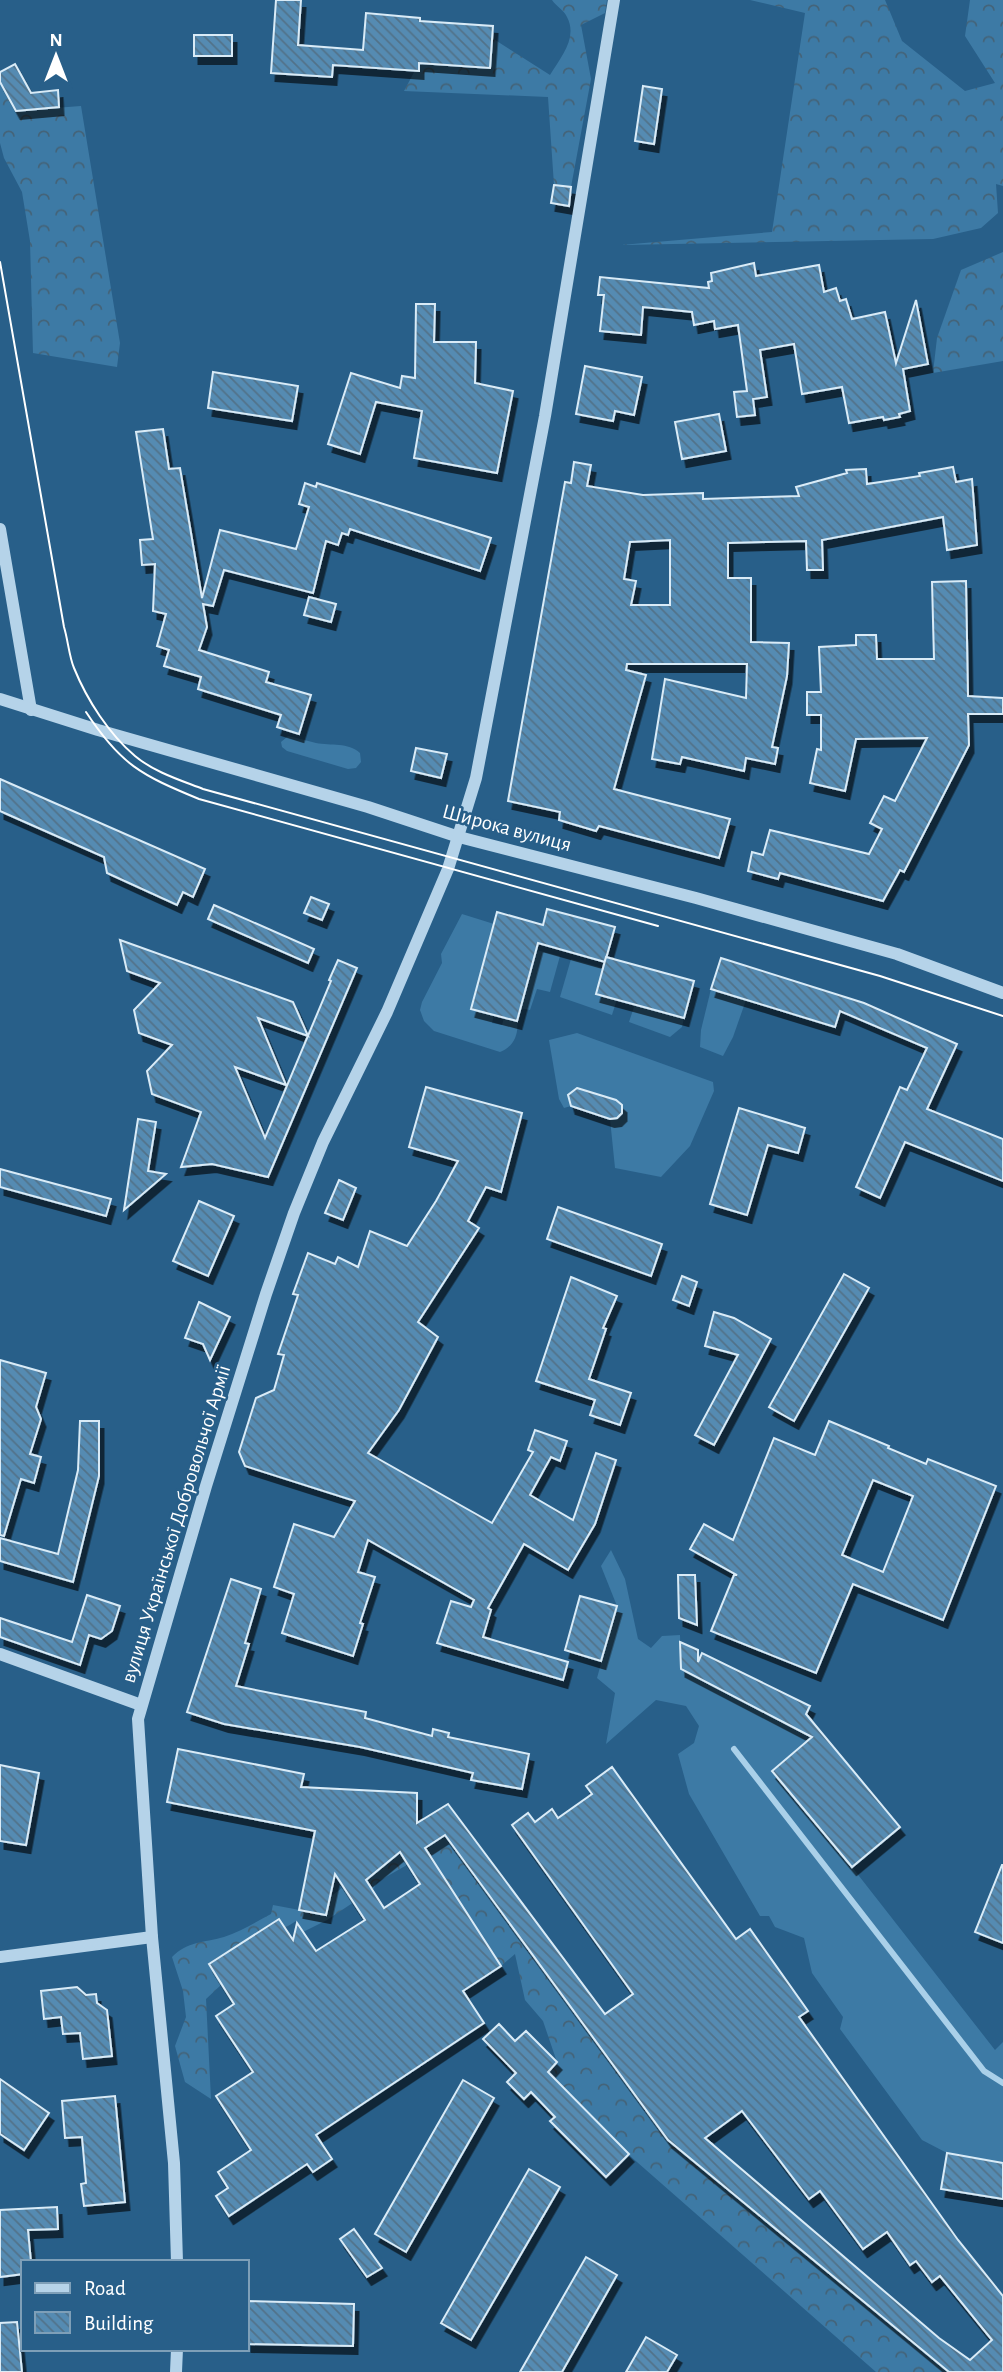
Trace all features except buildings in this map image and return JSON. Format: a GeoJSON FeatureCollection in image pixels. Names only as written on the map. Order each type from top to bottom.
{"type":"FeatureCollection","features":[{"type":"Feature","properties":{"kind":"street","name":"вулиця Української Добровольчої Армії"},"geometry":{"type":"LineString","coordinates":[[177,2260],[174,2163],[152,1937],[138,1718],[265,1294],[294,1213],[323,1142],[387,1012],[452,858],[476,778],[545,416],[614,0]]}},
{"type":"Feature","properties":{"kind":"street"},"geometry":{"type":"LineString","coordinates":[[0,529],[31,710]]}},
{"type":"Feature","properties":{"kind":"street","name":"Широка вулиця"},"geometry":{"type":"LineString","coordinates":[[0,699],[459,837],[696,898],[897,954],[1003,993]]}},
{"type":"Feature","properties":{"kind":"street"},"geometry":{"type":"LineString","coordinates":[[0,1654],[141,1705]]}},
{"type":"Feature","properties":{"kind":"street"},"geometry":{"type":"LineString","coordinates":[[0,1957],[152,1937]]}},
{"type":"Feature","properties":{"kind":"street"},"geometry":{"type":"LineString","coordinates":[[176,2372],[177,2351]]}},
{"type":"Feature","properties":{"kind":"green space"},"geometry":{"type":"Polygon","coordinates":[[[552,0],[607,0],[605,13],[581,25],[591,79],[571,187],[554,185],[548,97],[404,91],[419,63],[490,67],[492,38],[550,75],[567,47],[571,32],[566,15],[552,0]]]}},
{"type":"Feature","properties":{"kind":"green space"},"geometry":{"type":"Polygon","coordinates":[[[750,0],[885,0],[902,41],[965,91],[995,83],[965,36],[970,0],[1003,0],[1003,186],[996,184],[998,213],[981,228],[933,239],[621,245],[772,232],[805,13],[750,0]]]}},
{"type":"Feature","properties":{"kind":"green space"},"geometry":{"type":"Polygon","coordinates":[[[0,82],[16,111],[81,106],[120,343],[117,367],[33,353],[30,241],[22,192],[4,158],[0,143],[0,82]]]}},
{"type":"Feature","properties":{"kind":"green space"},"geometry":{"type":"Polygon","coordinates":[[[1003,252],[1003,361],[933,373],[937,338],[961,270],[1003,252]]]}},
{"type":"Feature","properties":{"kind":"green space"},"geometry":{"type":"Polygon","coordinates":[[[288,736],[350,747],[360,753],[361,762],[356,768],[348,769],[287,751],[281,742],[288,736]]]}},
{"type":"Feature","properties":{"kind":"green space"},"geometry":{"type":"Polygon","coordinates":[[[462,914],[494,924],[471,1008],[494,1015],[492,1023],[502,1025],[504,1018],[517,1021],[514,1040],[500,1052],[434,1031],[424,1021],[420,1010],[442,963],[441,954],[462,914]]]}},
{"type":"Feature","properties":{"kind":"green space"},"geometry":{"type":"Polygon","coordinates":[[[536,950],[560,956],[550,992],[537,989],[530,1010],[520,1008],[536,950]]]}},
{"type":"Feature","properties":{"kind":"green space"},"geometry":{"type":"Polygon","coordinates":[[[571,959],[603,968],[617,999],[612,1015],[560,997],[571,959]]]}},
{"type":"Feature","properties":{"kind":"green space"},"geometry":{"type":"Polygon","coordinates":[[[711,989],[746,1000],[723,1056],[700,1047],[701,1030],[711,989]]]}},
{"type":"Feature","properties":{"kind":"green space"},"geometry":{"type":"Polygon","coordinates":[[[635,1004],[684,1018],[682,1027],[670,1037],[629,1022],[635,1004]]]}},
{"type":"Feature","properties":{"kind":"green space"},"geometry":{"type":"Polygon","coordinates":[[[577,1033],[713,1082],[714,1091],[690,1146],[661,1177],[615,1168],[610,1119],[617,1118],[622,1113],[620,1102],[577,1088],[568,1095],[571,1106],[564,1108],[559,1099],[549,1040],[577,1033]]]}},
{"type":"Feature","properties":{"kind":"green space"},"geometry":{"type":"Polygon","coordinates":[[[611,1550],[625,1579],[638,1639],[651,1648],[662,1636],[680,1635],[681,1669],[798,1730],[820,1731],[772,1772],[852,1867],[995,2050],[1003,2042],[1003,2163],[947,2153],[922,2140],[840,2029],[843,2017],[812,1973],[804,1938],[775,1927],[769,1916],[760,1916],[689,1794],[678,1754],[694,1743],[699,1726],[686,1706],[656,1700],[606,1744],[615,1693],[597,1678],[617,1606],[601,1566],[611,1550]]]}},
{"type":"Feature","properties":{"kind":"green space"},"geometry":{"type":"Polygon","coordinates":[[[430,1815],[668,2140],[949,2372],[876,2372],[629,2155],[547,2072],[557,2062],[543,2021],[525,2000],[515,1954],[501,1966],[428,1853],[377,1882],[373,1890],[366,1880],[347,1892],[354,1902],[327,1920],[303,1932],[296,1921],[285,1928],[278,1919],[209,1963],[222,1984],[206,1999],[211,2099],[185,2082],[175,2046],[186,2017],[183,1991],[172,1957],[190,1945],[224,1937],[248,1927],[271,1914],[273,1905],[326,1915],[329,1898],[356,1877],[379,1869],[428,1824],[430,1815]]]}},
{"type":"Feature","properties":{"kind":"waterway"},"geometry":{"type":"LineString","coordinates":[[734,1749],[984,2071],[1003,2083]]}},
{"type":"Feature","properties":{"kind":"tram line"},"geometry":{"type":"LineString","coordinates":[[0,262],[72,663],[100,716],[125,747],[142,762],[203,789],[880,976],[1003,1016]]}},
{"type":"Feature","properties":{"kind":"tram line"},"geometry":{"type":"LineString","coordinates":[[86,712],[110,745],[134,766],[162,783],[199,799],[658,926]]}}]}
